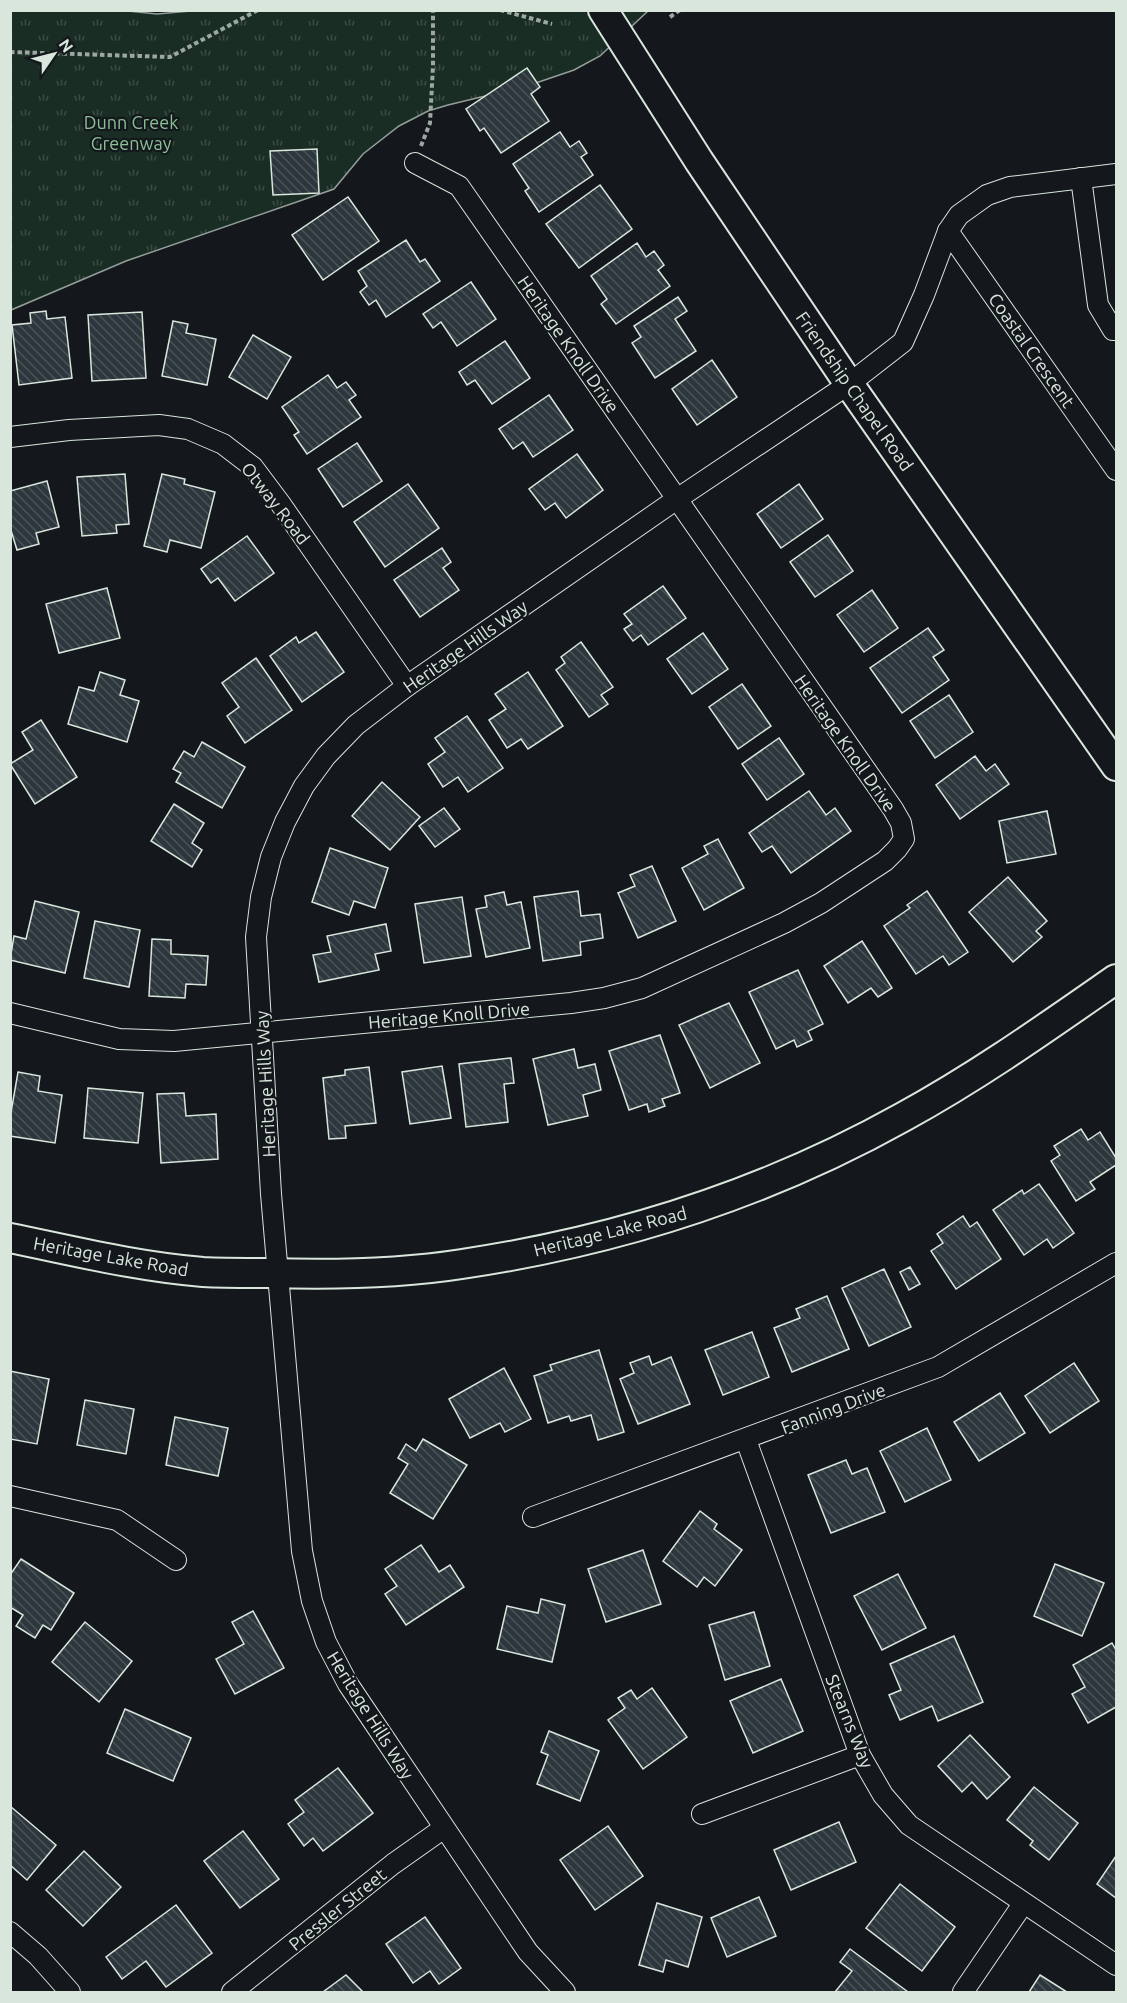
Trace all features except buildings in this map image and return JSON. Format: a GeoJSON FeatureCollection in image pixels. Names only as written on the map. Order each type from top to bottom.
{"type":"FeatureCollection","features":[{"type":"Feature","properties":{"kind":"main road","name":"Friendship Chapel Road"},"geometry":{"type":"LineString","coordinates":[[603,10],[699,161],[849,384],[1116,766]]}},
{"type":"Feature","properties":{"kind":"main road","name":"Heritage Lake Road"},"geometry":{"type":"LineString","coordinates":[[10,1238],[144,1265],[204,1272],[316,1275],[383,1272],[461,1264],[579,1243],[696,1210],[802,1167],[903,1118],[1021,1046],[1116,978]]}},
{"type":"Feature","properties":{"kind":"street","name":"Heritage Knoll Drive"},"geometry":{"type":"LineString","coordinates":[[261,1032],[571,1003],[604,998],[642,988],[701,962],[821,903],[885,861],[904,839],[901,823],[893,809],[459,186],[414,163]]}},
{"type":"Feature","properties":{"kind":"street"},"geometry":{"type":"LineString","coordinates":[[948,231],[959,215],[987,195],[1010,187],[1116,174]]}},
{"type":"Feature","properties":{"kind":"street"},"geometry":{"type":"LineString","coordinates":[[1081,178],[1098,305],[1113,330],[1116,330]]}},
{"type":"Feature","properties":{"kind":"street","name":"Heritage Hills Way"},"geometry":{"type":"LineString","coordinates":[[565,1992],[528,1952],[348,1684],[326,1642],[312,1601],[302,1551],[271,1194],[256,937],[260,907],[271,857],[285,822],[304,786],[326,756],[356,725],[406,686],[677,499],[849,384],[903,342],[924,295],[948,231]]}},
{"type":"Feature","properties":{"kind":"street","name":"Coastal Crescent"},"geometry":{"type":"LineString","coordinates":[[948,231],[1116,470]]}},
{"type":"Feature","properties":{"kind":"street","name":"Otway Road"},"geometry":{"type":"LineString","coordinates":[[10,437],[69,430],[159,425],[188,429],[223,444],[253,467],[406,686]]}},
{"type":"Feature","properties":{"kind":"street"},"geometry":{"type":"LineString","coordinates":[[10,1013],[119,1039],[174,1041],[261,1032]]}},
{"type":"Feature","properties":{"kind":"street","name":"Fanning Drive"},"geometry":{"type":"LineString","coordinates":[[533,1517],[938,1367],[1116,1263]]}},
{"type":"Feature","properties":{"kind":"street","name":"Stearns Way"},"geometry":{"type":"LineString","coordinates":[[746,1440],[860,1755],[883,1795],[909,1825],[1116,1965]]}},
{"type":"Feature","properties":{"kind":"street"},"geometry":{"type":"LineString","coordinates":[[10,1496],[117,1520],[177,1560]]}},
{"type":"Feature","properties":{"kind":"street"},"geometry":{"type":"LineString","coordinates":[[702,1814],[860,1755]]}},
{"type":"Feature","properties":{"kind":"street","name":"Pressler Street"},"geometry":{"type":"LineString","coordinates":[[232,1992],[393,1864],[444,1828]]}},
{"type":"Feature","properties":{"kind":"street"},"geometry":{"type":"LineString","coordinates":[[963,1992],[1023,1904]]}},
{"type":"Feature","properties":{"kind":"street"},"geometry":{"type":"LineString","coordinates":[[10,1932],[38,1956],[70,1992]]}},
{"type":"Feature","properties":{"kind":"path"},"geometry":{"type":"LineString","coordinates":[[10,52],[170,57],[258,10]]}},
{"type":"Feature","properties":{"kind":"path"},"geometry":{"type":"LineString","coordinates":[[414,163],[430,123],[433,10]]}},
{"type":"Feature","properties":{"kind":"path"},"geometry":{"type":"LineString","coordinates":[[500,10],[552,24]]}},
{"type":"Feature","properties":{"kind":"path"},"geometry":{"type":"LineString","coordinates":[[670,17],[680,10]]}},
{"type":"Feature","properties":{"kind":"green space","name":"Dunn Creek Greenway"},"geometry":{"type":"Polygon","coordinates":[[[118,10],[157,14],[202,10],[648,11],[600,56],[574,70],[527,86],[428,111],[399,126],[363,154],[334,189],[126,261],[11,310],[11,11],[118,10]]]}}]}
